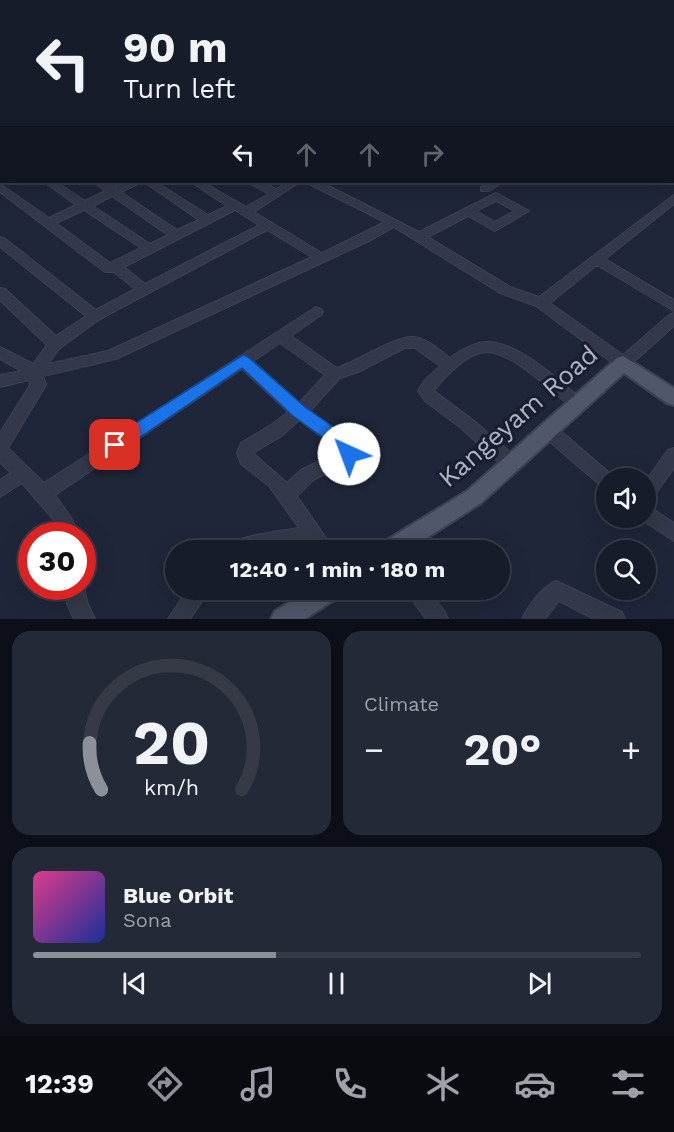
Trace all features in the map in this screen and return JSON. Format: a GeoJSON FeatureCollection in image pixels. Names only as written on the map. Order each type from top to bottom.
{"type":"FeatureCollection","features":[{"type":"Feature","properties":{"kind":"main road"},"geometry":{"type":"LineString","coordinates":[[623,363],[674,398]]}},
{"type":"Feature","properties":{"kind":"main road","name":"Kangeyam Road"},"geometry":{"type":"LineString","coordinates":[[406,540],[474,497],[623,363]]}},
{"type":"Feature","properties":{"kind":"main road"},"geometry":{"type":"LineString","coordinates":[[283,619],[313,600]]}},
{"type":"Feature","properties":{"kind":"street"},"geometry":{"type":"LineString","coordinates":[[51,183],[150,249]]}},
{"type":"Feature","properties":{"kind":"street"},"geometry":{"type":"LineString","coordinates":[[101,183],[177,236]]}},
{"type":"Feature","properties":{"kind":"street"},"geometry":{"type":"LineString","coordinates":[[47,223],[132,183]]}},
{"type":"Feature","properties":{"kind":"street"},"geometry":{"type":"LineString","coordinates":[[151,183],[207,220]]}},
{"type":"Feature","properties":{"kind":"street"},"geometry":{"type":"LineString","coordinates":[[198,183],[322,258]]}},
{"type":"Feature","properties":{"kind":"street"},"geometry":{"type":"LineString","coordinates":[[257,183],[276,193]]}},
{"type":"Feature","properties":{"kind":"street"},"geometry":{"type":"LineString","coordinates":[[0,187],[109,270],[207,220],[240,209],[293,183]]}},
{"type":"Feature","properties":{"kind":"street"},"geometry":{"type":"LineString","coordinates":[[315,183],[394,222],[505,290],[541,303],[623,363],[674,318]]}},
{"type":"Feature","properties":{"kind":"street"},"geometry":{"type":"LineString","coordinates":[[485,189],[496,183]]}},
{"type":"Feature","properties":{"kind":"street"},"geometry":{"type":"LineString","coordinates":[[541,303],[674,198]]}},
{"type":"Feature","properties":{"kind":"street"},"geometry":{"type":"LineString","coordinates":[[419,237],[468,211]]}},
{"type":"Feature","properties":{"kind":"street"},"geometry":{"type":"LineString","coordinates":[[0,381],[111,355],[367,237],[394,222]]}},
{"type":"Feature","properties":{"kind":"street"},"geometry":{"type":"LineString","coordinates":[[65,522],[0,449],[38,386],[35,372],[55,344],[95,316],[266,226]]}},
{"type":"Feature","properties":{"kind":"street"},"geometry":{"type":"LineString","coordinates":[[0,241],[95,316]]}},
{"type":"Feature","properties":{"kind":"street"},"geometry":{"type":"LineString","coordinates":[[597,259],[674,306]]}},
{"type":"Feature","properties":{"kind":"street"},"geometry":{"type":"LineString","coordinates":[[115,266],[143,289]]}},
{"type":"Feature","properties":{"kind":"street"},"geometry":{"type":"LineString","coordinates":[[0,292],[55,344]]}},
{"type":"Feature","properties":{"kind":"street"},"geometry":{"type":"LineString","coordinates":[[42,494],[316,312]]}},
{"type":"Feature","properties":{"kind":"street"},"geometry":{"type":"LineString","coordinates":[[281,336],[334,374]]}},
{"type":"Feature","properties":{"kind":"street"},"geometry":{"type":"LineString","coordinates":[[317,540],[275,481],[247,459],[245,453],[247,448],[277,430],[299,412],[334,374],[353,368],[402,344],[413,342],[431,350],[451,366]]}},
{"type":"Feature","properties":{"kind":"street"},"geometry":{"type":"LineString","coordinates":[[511,463],[467,424],[430,397],[426,391],[429,385],[451,366],[487,347],[521,362],[578,404]]}},
{"type":"Feature","properties":{"kind":"street"},"geometry":{"type":"LineString","coordinates":[[1,355],[35,372]]}},
{"type":"Feature","properties":{"kind":"street"},"geometry":{"type":"LineString","coordinates":[[243,361],[299,412],[348,448],[349,454],[307,475],[286,495]]}},
{"type":"Feature","properties":{"kind":"street"},"geometry":{"type":"LineString","coordinates":[[548,430],[596,471]]}},
{"type":"Feature","properties":{"kind":"street"},"geometry":{"type":"LineString","coordinates":[[656,480],[674,455]]}},
{"type":"Feature","properties":{"kind":"street"},"geometry":{"type":"LineString","coordinates":[[0,490],[22,474]]}},
{"type":"Feature","properties":{"kind":"street"},"geometry":{"type":"LineString","coordinates":[[656,520],[674,533]]}},
{"type":"Feature","properties":{"kind":"street"},"geometry":{"type":"LineString","coordinates":[[273,540],[312,534]]}},
{"type":"Feature","properties":{"kind":"street"},"geometry":{"type":"LineString","coordinates":[[532,619],[556,590],[615,619]]}},
{"type":"Feature","properties":{"kind":"street"},"geometry":{"type":"LineString","coordinates":[[77,600],[85,619]]}},
{"type":"Feature","properties":{"kind":"street"},"geometry":{"type":"LineString","coordinates":[[178,619],[193,600]]}},
{"type":"Feature","properties":{"kind":"street"},"geometry":{"type":"LineString","coordinates":[[423,600],[438,619]]}},
{"type":"Feature","properties":{"kind":"route"},"geometry":{"type":"LineString","coordinates":[[115,445],[243,361],[299,412],[345,444],[349,454]]}}]}
